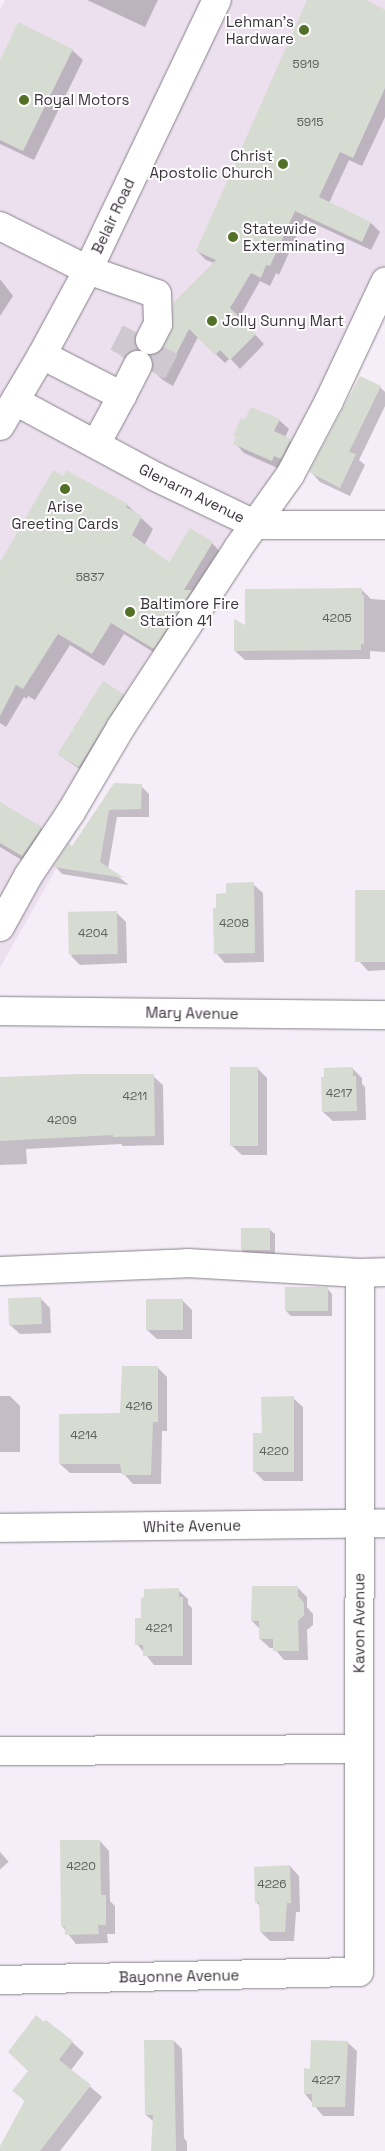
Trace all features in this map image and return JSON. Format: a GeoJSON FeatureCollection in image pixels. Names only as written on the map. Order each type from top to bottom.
{"type":"FeatureCollection","features":[{"type":"Feature","properties":{"kind":"street","name":"Belair Road"},"geometry":{"type":"LineString","coordinates":[[0,426],[42,355],[88,270],[217,0]]}},
{"type":"Feature","properties":{"kind":"street"},"geometry":{"type":"LineString","coordinates":[[0,226],[88,270],[157,294],[152,336]]}},
{"type":"Feature","properties":{"kind":"street"},"geometry":{"type":"LineString","coordinates":[[0,927],[28,876],[66,820],[121,727],[238,548],[256,525],[294,467],[328,402],[385,282]]}},
{"type":"Feature","properties":{"kind":"street"},"geometry":{"type":"LineString","coordinates":[[42,355],[133,375],[96,444]]}},
{"type":"Feature","properties":{"kind":"street","name":"Glenarm Avenue"},"geometry":{"type":"LineString","coordinates":[[15,401],[156,477],[256,525],[385,525]]}},
{"type":"Feature","properties":{"kind":"street","name":"Mary Avenue"},"geometry":{"type":"LineString","coordinates":[[0,1011],[385,1015]]}},
{"type":"Feature","properties":{"kind":"street"},"geometry":{"type":"LineString","coordinates":[[0,1271],[187,1263],[372,1272]]}},
{"type":"Feature","properties":{"kind":"street","name":"Kavon Avenue"},"geometry":{"type":"LineString","coordinates":[[359,1972],[359,1749],[372,1523],[372,1272]]}},
{"type":"Feature","properties":{"kind":"street","name":"White Avenue"},"geometry":{"type":"LineString","coordinates":[[0,1528],[372,1523]]}},
{"type":"Feature","properties":{"kind":"street"},"geometry":{"type":"LineString","coordinates":[[0,1750],[359,1749]]}},
{"type":"Feature","properties":{"kind":"street","name":"Bayonne Avenue"},"geometry":{"type":"LineString","coordinates":[[0,1980],[359,1972]]}},
{"type":"Feature","properties":{"kind":"shaded area"},"geometry":{"type":"Polygon","coordinates":[[[5,0],[385,0],[385,285],[0,968],[0,10],[5,0]]]}},
{"type":"Feature","properties":{"kind":"building"},"geometry":{"type":"Polygon","coordinates":[[[307,0],[366,0],[385,10],[385,88],[353,158],[340,152],[319,197],[371,222],[362,242],[295,211],[270,266],[266,265],[261,278],[251,273],[230,308],[256,334],[230,360],[220,350],[215,355],[189,329],[164,378],[152,372],[154,364],[150,355],[159,353],[172,331],[173,303],[216,260],[196,251],[307,0]]]}},
{"type":"Feature","properties":{"kind":"building","name":"Royal Motors"},"geometry":{"type":"Polygon","coordinates":[[[18,22],[73,49],[23,151],[0,140],[0,60],[18,22]]]}},
{"type":"Feature","properties":{"kind":"building"},"geometry":{"type":"Polygon","coordinates":[[[125,327],[136,333],[134,341],[138,349],[124,357],[112,351],[125,327]]]}},
{"type":"Feature","properties":{"kind":"building"},"geometry":{"type":"Polygon","coordinates":[[[360,376],[381,386],[349,452],[356,454],[340,488],[309,472],[360,376]]]}},
{"type":"Feature","properties":{"kind":"building"},"geometry":{"type":"Polygon","coordinates":[[[251,407],[280,419],[274,431],[291,439],[281,459],[274,456],[272,461],[233,444],[236,437],[233,436],[241,418],[245,419],[251,407]]]}},
{"type":"Feature","properties":{"kind":"building"},"geometry":{"type":"Polygon","coordinates":[[[53,470],[63,476],[66,470],[128,504],[126,507],[142,516],[132,535],[169,562],[190,528],[213,542],[184,590],[192,590],[154,649],[111,623],[92,654],[58,634],[23,689],[16,685],[0,716],[0,562],[53,470]]]}},
{"type":"Feature","properties":{"kind":"building"},"geometry":{"type":"Polygon","coordinates":[[[362,588],[362,595],[364,595],[364,644],[361,644],[361,650],[234,651],[234,619],[245,625],[245,589],[362,588]]]}},
{"type":"Feature","properties":{"kind":"building"},"geometry":{"type":"Polygon","coordinates":[[[103,681],[124,694],[79,767],[57,754],[103,681]]]}},
{"type":"Feature","properties":{"kind":"building"},"geometry":{"type":"Polygon","coordinates":[[[114,783],[142,784],[141,809],[109,810],[100,862],[124,878],[53,867],[69,843],[72,846],[114,783]]]}},
{"type":"Feature","properties":{"kind":"building"},"geometry":{"type":"Polygon","coordinates":[[[0,802],[42,827],[22,856],[0,843],[0,802]]]}},
{"type":"Feature","properties":{"kind":"building"},"geometry":{"type":"Polygon","coordinates":[[[254,882],[255,953],[214,954],[213,908],[216,908],[216,894],[226,893],[226,883],[254,882]]]}},
{"type":"Feature","properties":{"kind":"building"},"geometry":{"type":"Polygon","coordinates":[[[355,890],[385,890],[385,962],[355,962],[355,890]]]}},
{"type":"Feature","properties":{"kind":"building"},"geometry":{"type":"Polygon","coordinates":[[[117,911],[118,954],[69,955],[68,912],[117,911]]]}},
{"type":"Feature","properties":{"kind":"building"},"geometry":{"type":"Polygon","coordinates":[[[230,1067],[258,1067],[258,1146],[230,1146],[230,1067]]]}},
{"type":"Feature","properties":{"kind":"building"},"geometry":{"type":"Polygon","coordinates":[[[353,1067],[353,1076],[356,1076],[357,1111],[322,1112],[321,1077],[324,1077],[324,1068],[353,1067]]]}},
{"type":"Feature","properties":{"kind":"building"},"geometry":{"type":"Polygon","coordinates":[[[154,1074],[155,1136],[113,1137],[113,1135],[0,1141],[0,1077],[154,1074]]]}},
{"type":"Feature","properties":{"kind":"building"},"geometry":{"type":"Polygon","coordinates":[[[241,1228],[270,1228],[270,1250],[241,1250],[241,1228]]]}},
{"type":"Feature","properties":{"kind":"building"},"geometry":{"type":"Polygon","coordinates":[[[285,1287],[328,1287],[328,1311],[285,1311],[285,1287]]]}},
{"type":"Feature","properties":{"kind":"building"},"geometry":{"type":"Polygon","coordinates":[[[41,1297],[42,1324],[9,1325],[8,1298],[41,1297]]]}},
{"type":"Feature","properties":{"kind":"building"},"geometry":{"type":"Polygon","coordinates":[[[146,1299],[183,1299],[183,1330],[146,1330],[146,1299]]]}},
{"type":"Feature","properties":{"kind":"building"},"geometry":{"type":"Polygon","coordinates":[[[122,1366],[158,1366],[158,1422],[153,1422],[151,1475],[122,1475],[120,1464],[59,1464],[59,1414],[120,1413],[122,1366]]]}},
{"type":"Feature","properties":{"kind":"building"},"geometry":{"type":"Polygon","coordinates":[[[294,1396],[294,1472],[253,1472],[253,1433],[262,1433],[261,1397],[294,1396]]]}},
{"type":"Feature","properties":{"kind":"building"},"geometry":{"type":"Polygon","coordinates":[[[252,1586],[298,1586],[298,1596],[304,1603],[304,1615],[298,1621],[299,1651],[273,1651],[273,1639],[259,1639],[259,1621],[251,1621],[252,1586]]]}},
{"type":"Feature","properties":{"kind":"building"},"geometry":{"type":"Polygon","coordinates":[[[179,1588],[179,1597],[183,1597],[183,1656],[143,1656],[143,1645],[135,1645],[135,1618],[141,1618],[141,1598],[144,1597],[144,1589],[179,1588]]]}},
{"type":"Feature","properties":{"kind":"building"},"geometry":{"type":"Polygon","coordinates":[[[60,1840],[100,1840],[101,1895],[106,1895],[106,1925],[98,1925],[99,1934],[65,1935],[65,1927],[61,1927],[60,1840]]]}},
{"type":"Feature","properties":{"kind":"building"},"geometry":{"type":"Polygon","coordinates":[[[290,1865],[291,1903],[287,1903],[285,1932],[260,1932],[259,1902],[255,1903],[254,1867],[290,1865]]]}},
{"type":"Feature","properties":{"kind":"building"},"geometry":{"type":"Polygon","coordinates":[[[36,2015],[44,2022],[46,2020],[73,2041],[59,2060],[91,2085],[40,2151],[0,2151],[0,2146],[25,2100],[12,2091],[28,2071],[8,2052],[36,2015]]]}},
{"type":"Feature","properties":{"kind":"building"},"geometry":{"type":"Polygon","coordinates":[[[144,2040],[174,2040],[176,2151],[151,2151],[153,2115],[145,2115],[144,2040]]]}},
{"type":"Feature","properties":{"kind":"building"},"geometry":{"type":"Polygon","coordinates":[[[311,2040],[348,2041],[345,2107],[312,2107],[312,2094],[304,2094],[304,2068],[310,2069],[311,2040]]]}},
{"type":"Feature","properties":{"kind":"tunnel"},"geometry":{"type":"LineString","coordinates":[[123,356],[135,332]]}},
{"type":"Feature","properties":{"kind":"tunnel"},"geometry":{"type":"LineString","coordinates":[[153,372],[165,348]]}},
{"type":"Feature","properties":{"kind":"place","name":"Lehman's Hardware"},"geometry":{"type":"Point","coordinates":[304,30]}},
{"type":"Feature","properties":{"kind":"place","name":"Royal Motors"},"geometry":{"type":"Point","coordinates":[24,100]}},
{"type":"Feature","properties":{"kind":"place","name":"Christ Apostolic Church"},"geometry":{"type":"Point","coordinates":[283,164]}},
{"type":"Feature","properties":{"kind":"place","name":"Statewide Exterminating"},"geometry":{"type":"Point","coordinates":[233,237]}},
{"type":"Feature","properties":{"kind":"place","name":"Jolly Sunny Mart"},"geometry":{"type":"Point","coordinates":[212,321]}},
{"type":"Feature","properties":{"kind":"place","name":"Arise Greeting Cards"},"geometry":{"type":"Point","coordinates":[65,489]}},
{"type":"Feature","properties":{"kind":"place","name":"Baltimore Fire Station 41"},"geometry":{"type":"Point","coordinates":[130,612]}}]}
